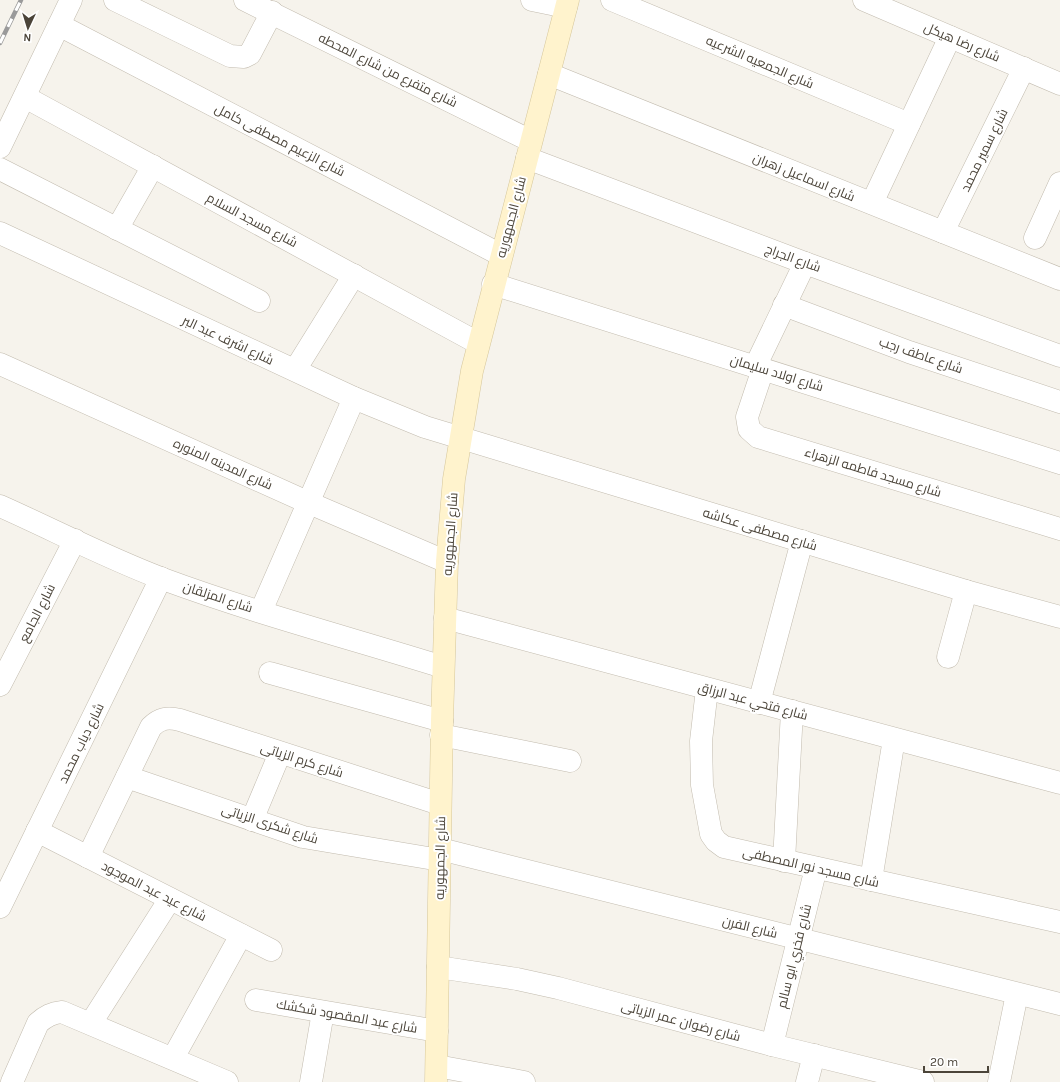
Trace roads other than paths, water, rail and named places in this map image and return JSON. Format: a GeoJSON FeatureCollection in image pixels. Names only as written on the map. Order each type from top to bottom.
{"type":"FeatureCollection","features":[{"type":"Feature","properties":{"kind":"main road","name":"شارع الجمهوريه"},"geometry":{"type":"LineString","coordinates":[[436,1074],[443,667],[450,521],[460,438],[478,343],[567,3]]}},
{"type":"Feature","properties":{"kind":"street"},"geometry":{"type":"LineString","coordinates":[[0,146],[71,0]]}},
{"type":"Feature","properties":{"kind":"street","name":"شارع متفرع من شارع المحطه"},"geometry":{"type":"LineString","coordinates":[[245,0],[272,12],[529,150]]}},
{"type":"Feature","properties":{"kind":"street"},"geometry":{"type":"LineString","coordinates":[[532,0],[567,3]]}},
{"type":"Feature","properties":{"kind":"street","name":"شارع الجمعيه الشرعيه"},"geometry":{"type":"LineString","coordinates":[[612,0],[909,124]]}},
{"type":"Feature","properties":{"kind":"street","name":"شارع رضا هيكل"},"geometry":{"type":"LineString","coordinates":[[864,0],[1060,84]]}},
{"type":"Feature","properties":{"kind":"street"},"geometry":{"type":"LineString","coordinates":[[124,2],[230,56],[237,58],[250,54],[272,12]]}},
{"type":"Feature","properties":{"kind":"street","name":"شارع الزعيم مصطفى كامل"},"geometry":{"type":"LineString","coordinates":[[59,25],[501,255]]}},
{"type":"Feature","properties":{"kind":"street"},"geometry":{"type":"LineString","coordinates":[[872,203],[950,37]]}},
{"type":"Feature","properties":{"kind":"street","name":"شارع سمير محمد"},"geometry":{"type":"LineString","coordinates":[[943,232],[1024,68]]}},
{"type":"Feature","properties":{"kind":"street","name":"شارع اسماعيل زهران"},"geometry":{"type":"LineString","coordinates":[[549,74],[1060,279]]}},
{"type":"Feature","properties":{"kind":"street","name":"شارع مسجد السلام"},"geometry":{"type":"LineString","coordinates":[[25,97],[478,343]]}},
{"type":"Feature","properties":{"kind":"street","name":"شارع الجراج"},"geometry":{"type":"LineString","coordinates":[[529,150],[804,263],[1060,356]]}},
{"type":"Feature","properties":{"kind":"street"},"geometry":{"type":"LineString","coordinates":[[117,229],[153,166]]}},
{"type":"Feature","properties":{"kind":"street"},"geometry":{"type":"LineString","coordinates":[[0,169],[259,301]]}},
{"type":"Feature","properties":{"kind":"street"},"geometry":{"type":"LineString","coordinates":[[1035,238],[1060,183]]}},
{"type":"Feature","properties":{"kind":"street","name":"شارع اشرف عبد البر"},"geometry":{"type":"LineString","coordinates":[[0,233],[354,398],[425,427],[460,438]]}},
{"type":"Feature","properties":{"kind":"street","name":"شارع مسجد فاطمه الزهراء"},"geometry":{"type":"LineString","coordinates":[[804,263],[784,305],[759,368],[747,417],[749,429],[758,437],[1060,529]]}},
{"type":"Feature","properties":{"kind":"street"},"geometry":{"type":"LineString","coordinates":[[294,370],[354,275]]}},
{"type":"Feature","properties":{"kind":"street","name":"شارع اولاد سليمان"},"geometry":{"type":"LineString","coordinates":[[493,284],[1060,463]]}},
{"type":"Feature","properties":{"kind":"street","name":"شارع عاطف رجب"},"geometry":{"type":"LineString","coordinates":[[784,305],[909,352],[1060,402]]}},
{"type":"Feature","properties":{"kind":"street","name":"شارع المدينه المنوره"},"geometry":{"type":"LineString","coordinates":[[0,364],[307,502],[447,562]]}},
{"type":"Feature","properties":{"kind":"street"},"geometry":{"type":"LineString","coordinates":[[261,611],[307,502],[354,398]]}},
{"type":"Feature","properties":{"kind":"street","name":"شارع مصطفى عكاشه"},"geometry":{"type":"LineString","coordinates":[[460,438],[966,591],[1060,617]]}},
{"type":"Feature","properties":{"kind":"street","name":"شارع المزلقان"},"geometry":{"type":"LineString","coordinates":[[0,506],[161,578],[261,611],[443,667]]}},
{"type":"Feature","properties":{"kind":"street","name":"شارع الجامع"},"geometry":{"type":"LineString","coordinates":[[0,685],[75,540]]}},
{"type":"Feature","properties":{"kind":"street"},"geometry":{"type":"LineString","coordinates":[[759,703],[802,541]]}},
{"type":"Feature","properties":{"kind":"street","name":"شارع دياب محمد"},"geometry":{"type":"LineString","coordinates":[[0,907],[161,578]]}},
{"type":"Feature","properties":{"kind":"street"},"geometry":{"type":"LineString","coordinates":[[948,658],[966,591]]}},
{"type":"Feature","properties":{"kind":"street","name":"شارع فتحي عبد الرزاق"},"geometry":{"type":"LineString","coordinates":[[445,618],[1060,783]]}},
{"type":"Feature","properties":{"kind":"street"},"geometry":{"type":"LineString","coordinates":[[270,673],[442,728],[570,761]]}},
{"type":"Feature","properties":{"kind":"street","name":"شارع مسجد نور المصطفى"},"geometry":{"type":"LineString","coordinates":[[707,689],[701,762],[705,810],[711,834],[716,842],[724,847],[784,861],[1060,922]]}},
{"type":"Feature","properties":{"kind":"street"},"geometry":{"type":"LineString","coordinates":[[784,861],[792,711]]}},
{"type":"Feature","properties":{"kind":"street","name":"شارع كرم الزياتى"},"geometry":{"type":"LineString","coordinates":[[127,777],[151,727],[157,721],[164,718],[180,720],[440,804]]}},
{"type":"Feature","properties":{"kind":"street"},"geometry":{"type":"LineString","coordinates":[[870,880],[894,739]]}},
{"type":"Feature","properties":{"kind":"street"},"geometry":{"type":"LineString","coordinates":[[252,820],[280,753]]}},
{"type":"Feature","properties":{"kind":"street"},"geometry":{"type":"LineString","coordinates":[[88,857],[127,777]]}},
{"type":"Feature","properties":{"kind":"street","name":"شارع شكرى الزياتى"},"geometry":{"type":"LineString","coordinates":[[127,777],[252,820],[319,841],[440,854]]}},
{"type":"Feature","properties":{"kind":"street","name":"شارع عيد عبد الموجود"},"geometry":{"type":"LineString","coordinates":[[37,831],[271,950]]}},
{"type":"Feature","properties":{"kind":"street","name":"شارع الفرن"},"geometry":{"type":"LineString","coordinates":[[440,854],[798,939],[1060,1004]]}},
{"type":"Feature","properties":{"kind":"street","name":"شارع فخري ابو سالم"},"geometry":{"type":"LineString","coordinates":[[772,1045],[816,868]]}},
{"type":"Feature","properties":{"kind":"street"},"geometry":{"type":"LineString","coordinates":[[91,1023],[170,898]]}},
{"type":"Feature","properties":{"kind":"street"},"geometry":{"type":"LineString","coordinates":[[173,1058],[241,935]]}},
{"type":"Feature","properties":{"kind":"street","name":"شارع رضوان عمر الزياتى"},"geometry":{"type":"LineString","coordinates":[[438,967],[510,978],[558,988],[772,1045],[918,1081]]}},
{"type":"Feature","properties":{"kind":"street"},"geometry":{"type":"LineString","coordinates":[[999,1082],[1017,994]]}},
{"type":"Feature","properties":{"kind":"street","name":"شارع عبد المقصود شكشك"},"geometry":{"type":"LineString","coordinates":[[256,1000],[437,1031]]}},
{"type":"Feature","properties":{"kind":"street"},"geometry":{"type":"LineString","coordinates":[[12,1082],[38,1023],[53,1013],[62,1012],[227,1082]]}},
{"type":"Feature","properties":{"kind":"street"},"geometry":{"type":"LineString","coordinates":[[311,1082],[323,1012]]}},
{"type":"Feature","properties":{"kind":"street"},"geometry":{"type":"LineString","coordinates":[[807,1082],[814,1055]]}},
{"type":"Feature","properties":{"kind":"street"},"geometry":{"type":"LineString","coordinates":[[436,1074],[524,1082]]}},
{"type":"Feature","properties":{"kind":"railway"},"geometry":{"type":"LineString","coordinates":[[0,43],[21,0]]}}]}
